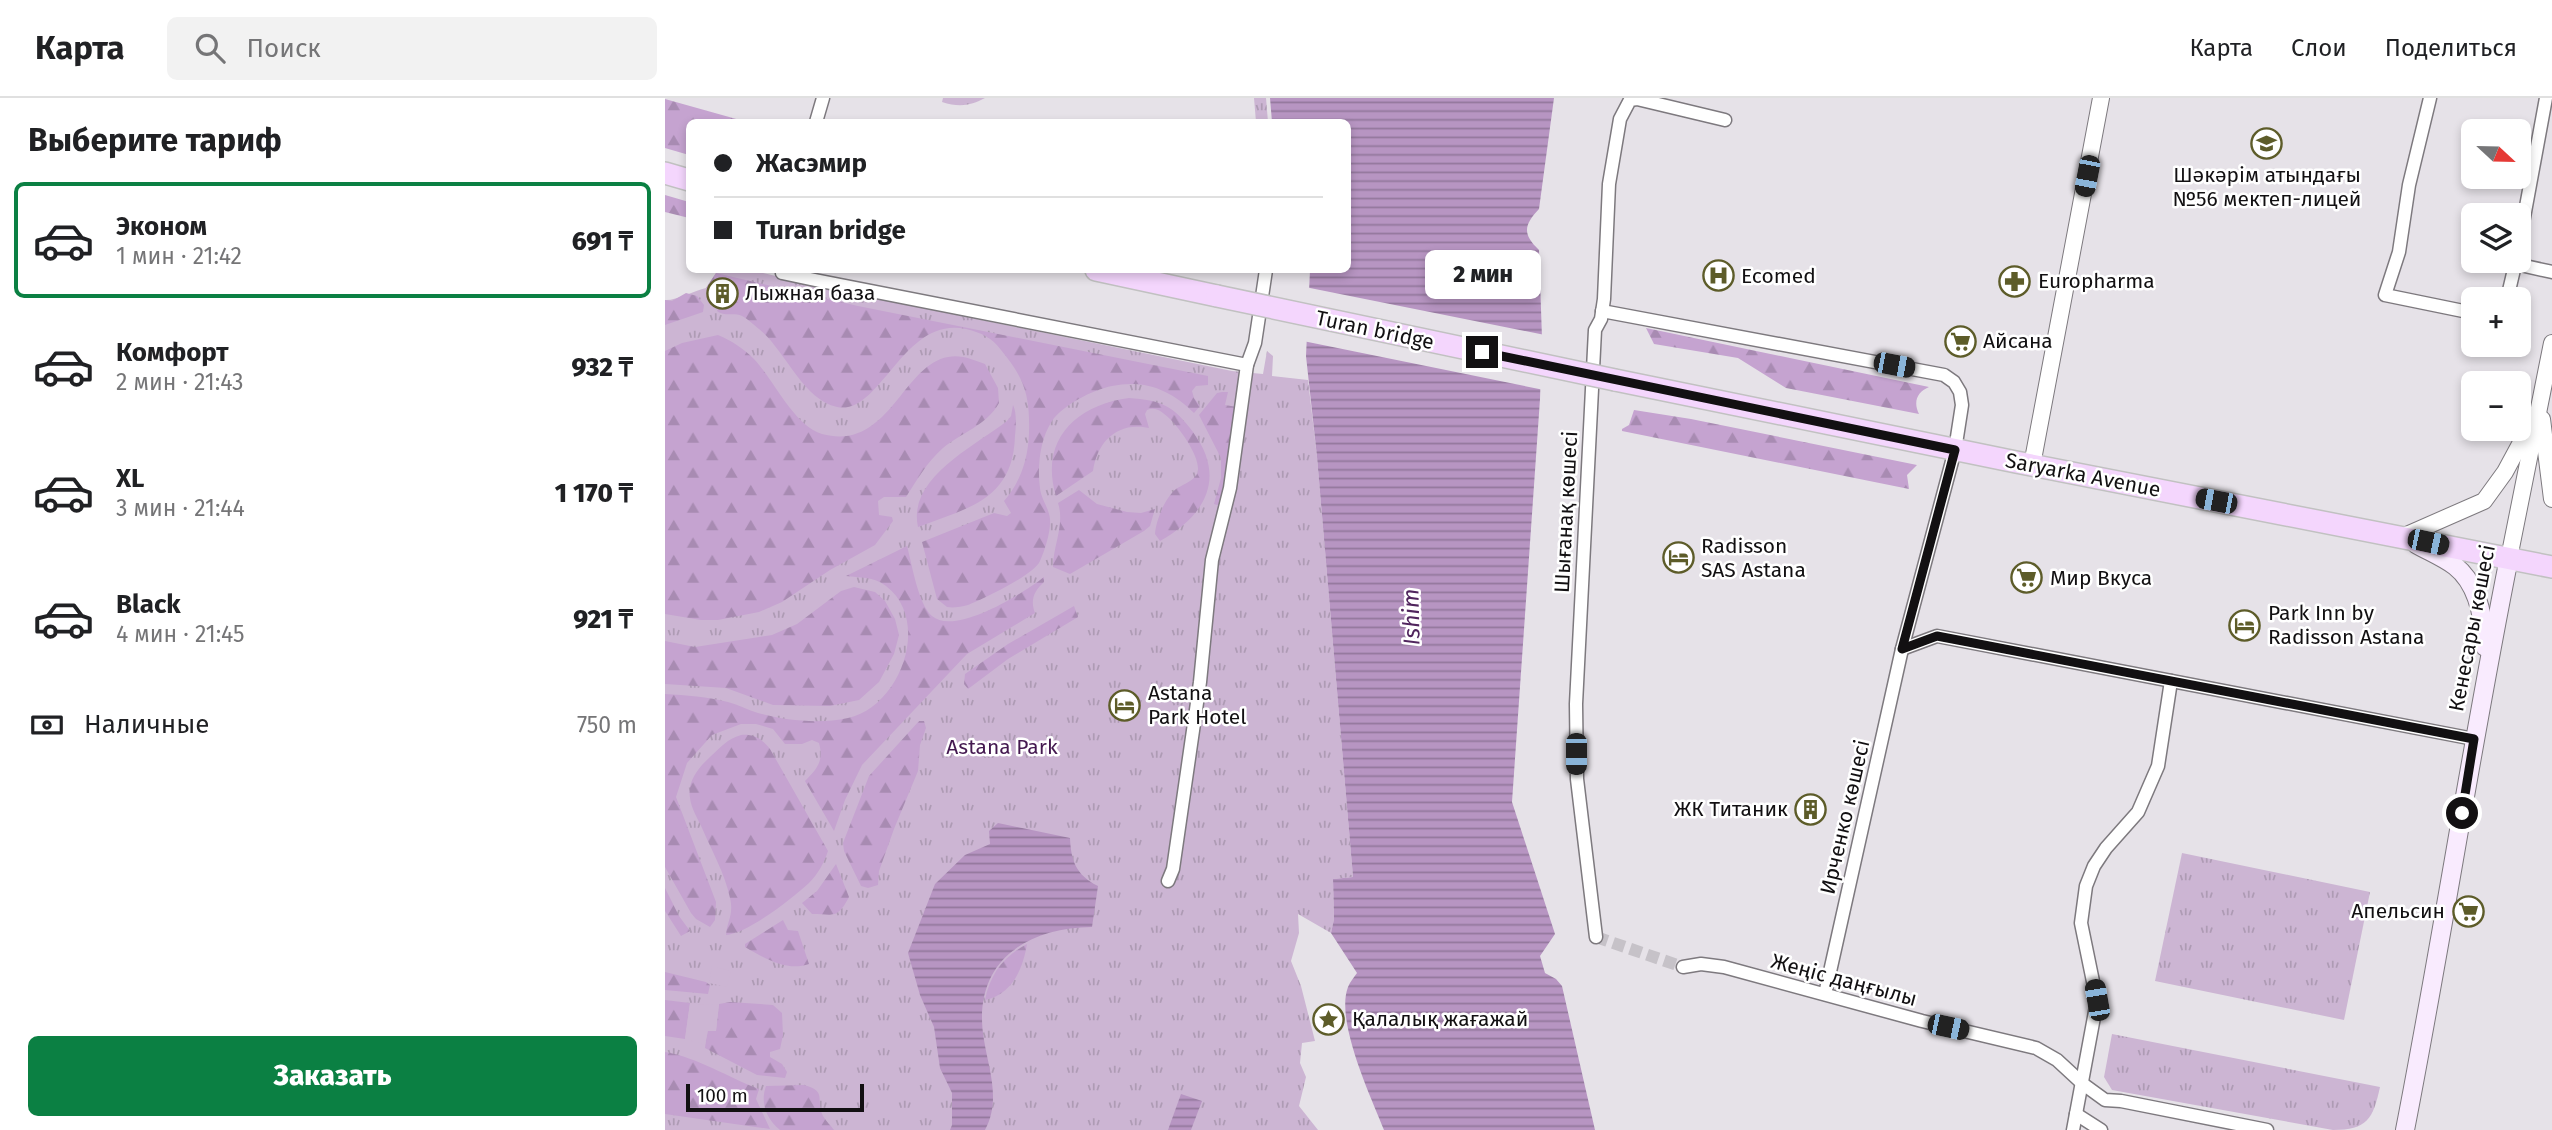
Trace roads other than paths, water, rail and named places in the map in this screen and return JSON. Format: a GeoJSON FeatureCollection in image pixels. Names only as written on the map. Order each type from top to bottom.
{"type":"FeatureCollection","features":[{"type":"Feature","properties":{"kind":"main road"},"geometry":{"type":"LineString","coordinates":[[665,173],[686,179]]}},
{"type":"Feature","properties":{"kind":"main road","name":"Turan bridge"},"geometry":{"type":"LineString","coordinates":[[1110,273],[1615,380]]}},
{"type":"Feature","properties":{"kind":"main road","name":"Saryarka Avenue"},"geometry":{"type":"LineString","coordinates":[[1615,380],[2032,466],[2552,567]]}},
{"type":"Feature","properties":{"kind":"main road"},"geometry":{"type":"LineString","coordinates":[[2402,537],[2456,567],[2470,587],[2482,613],[2487,671]]}},
{"type":"Feature","properties":{"kind":"main road","name":"Кенесары көшесі"},"geometry":{"type":"LineString","coordinates":[[2405,1130],[2509,558]]}},
{"type":"Feature","properties":{"kind":"street"},"geometry":{"type":"LineString","coordinates":[[817,119],[823,98]]}},
{"type":"Feature","properties":{"kind":"street"},"geometry":{"type":"LineString","coordinates":[[2032,466],[2101,98]]}},
{"type":"Feature","properties":{"kind":"street"},"geometry":{"type":"LineString","coordinates":[[2430,98],[2409,185],[2399,252],[2385,295],[2461,311]]}},
{"type":"Feature","properties":{"kind":"street"},"geometry":{"type":"LineString","coordinates":[[2527,203],[2546,98]]}},
{"type":"Feature","properties":{"kind":"street"},"geometry":{"type":"LineString","coordinates":[[1637,99],[1725,120]]}},
{"type":"Feature","properties":{"kind":"street","name":"Шығанақ көшесі"},"geometry":{"type":"LineString","coordinates":[[1596,937],[1577,779],[1576,704],[1595,330],[1602,311],[1606,221],[1620,119],[1627,102],[1637,99]]}},
{"type":"Feature","properties":{"kind":"street"},"geometry":{"type":"LineString","coordinates":[[2531,266],[2552,272]]}},
{"type":"Feature","properties":{"kind":"street"},"geometry":{"type":"LineString","coordinates":[[782,273],[1247,365]]}},
{"type":"Feature","properties":{"kind":"street"},"geometry":{"type":"LineString","coordinates":[[1168,881],[1173,869],[1200,682],[1212,560],[1230,488],[1247,365],[1255,343],[1266,273]]}},
{"type":"Feature","properties":{"kind":"street","name":"Ирченко көшесі"},"geometry":{"type":"LineString","coordinates":[[1602,311],[1944,375],[1954,382],[1960,392],[1962,405],[1955,450],[1902,649],[1825,994]]}},
{"type":"Feature","properties":{"kind":"street","name":"Кенесары көшесі"},"geometry":{"type":"LineString","coordinates":[[2509,558],[2552,343]]}},
{"type":"Feature","properties":{"kind":"street"},"geometry":{"type":"LineString","coordinates":[[2540,407],[2552,499]]}},
{"type":"Feature","properties":{"kind":"street"},"geometry":{"type":"LineString","coordinates":[[2402,537],[2484,501],[2505,472],[2540,407]]}},
{"type":"Feature","properties":{"kind":"street"},"geometry":{"type":"LineString","coordinates":[[1902,649],[1937,636],[2474,739]]}},
{"type":"Feature","properties":{"kind":"street"},"geometry":{"type":"LineString","coordinates":[[2073,1130],[2097,1000],[2081,923],[2086,886],[2094,866],[2106,848],[2138,812],[2158,766],[2171,681]]}},
{"type":"Feature","properties":{"kind":"street","name":"Жеңіс даңғылы"},"geometry":{"type":"LineString","coordinates":[[1683,967],[1701,964],[1724,967],[1921,1021],[2036,1048],[2057,1060],[2105,1100],[2267,1130]]}},
{"type":"Feature","properties":{"kind":"street"},"geometry":{"type":"LineString","coordinates":[[2076,1114],[2101,1130]]}},
{"type":"Feature","properties":{"kind":"water","name":"Ishim"},"geometry":{"type":"Polygon","coordinates":[[[1270,98],[1554,98],[1539,209],[1530,220],[1527,230],[1539,250],[1542,338],[1512,802],[1555,934],[1540,956],[1545,973],[1562,986],[1595,1130],[1384,1130],[1356,1059],[1346,1019],[1345,1002],[1348,987],[1357,973],[1331,933],[1334,919],[1333,879],[1353,877],[1306,356],[1310,273],[1351,273],[1351,119],[1272,119],[1270,98]]]}},
{"type":"Feature","properties":{"kind":"water"},"geometry":{"type":"Polygon","coordinates":[[[998,823],[1070,838],[1076,866],[1084,877],[1098,886],[1092,927],[1044,934],[1007,955],[994,971],[986,990],[982,1013],[993,1097],[990,1119],[985,1130],[950,1130],[952,1093],[940,1068],[934,1027],[920,995],[908,953],[935,884],[965,855],[990,844],[989,831],[998,823]]]}},
{"type":"Feature","properties":{"kind":"water"},"geometry":{"type":"Polygon","coordinates":[[[1181,1094],[1202,1101],[1191,1130],[1168,1130],[1181,1094]]]}},
{"type":"Feature","properties":{"kind":"tunnel"},"geometry":{"type":"LineString","coordinates":[[1596,937],[1683,967]]}},
{"type":"Feature","properties":{"kind":"place","name":"Шәкәрім атындағы №56 мектеп-лицей"},"geometry":{"type":"Point","coordinates":[2267,143]}},
{"type":"Feature","properties":{"kind":"place","name":"Ecomed"},"geometry":{"type":"Point","coordinates":[1718,276]}},
{"type":"Feature","properties":{"kind":"place","name":"Europharma"},"geometry":{"type":"Point","coordinates":[2015,281]}},
{"type":"Feature","properties":{"kind":"place","name":"Лыжная база"},"geometry":{"type":"Point","coordinates":[722,293]}},
{"type":"Feature","properties":{"kind":"place","name":"Айсана"},"geometry":{"type":"Point","coordinates":[1960,341]}},
{"type":"Feature","properties":{"kind":"place","name":"Radisson SAS Astana"},"geometry":{"type":"Point","coordinates":[1678,558]}},
{"type":"Feature","properties":{"kind":"place","name":"Мир Вкуса"},"geometry":{"type":"Point","coordinates":[2027,578]}},
{"type":"Feature","properties":{"kind":"place","name":"Park Inn by Radisson Astana"},"geometry":{"type":"Point","coordinates":[2245,625]}},
{"type":"Feature","properties":{"kind":"place","name":"Astana Park Hotel"},"geometry":{"type":"Point","coordinates":[1125,705]}},
{"type":"Feature","properties":{"kind":"place","name":"ЖК Титаник"},"geometry":{"type":"Point","coordinates":[1811,809]}},
{"type":"Feature","properties":{"kind":"place","name":"Апельсин"},"geometry":{"type":"Point","coordinates":[2468,911]}},
{"type":"Feature","properties":{"kind":"place","name":"Қалалық жағажай"},"geometry":{"type":"Point","coordinates":[1329,1019]}},
{"type":"Feature","properties":{"kind":"park label","name":"Astana Park"},"geometry":{"type":"Point","coordinates":[1002,747]}}]}
